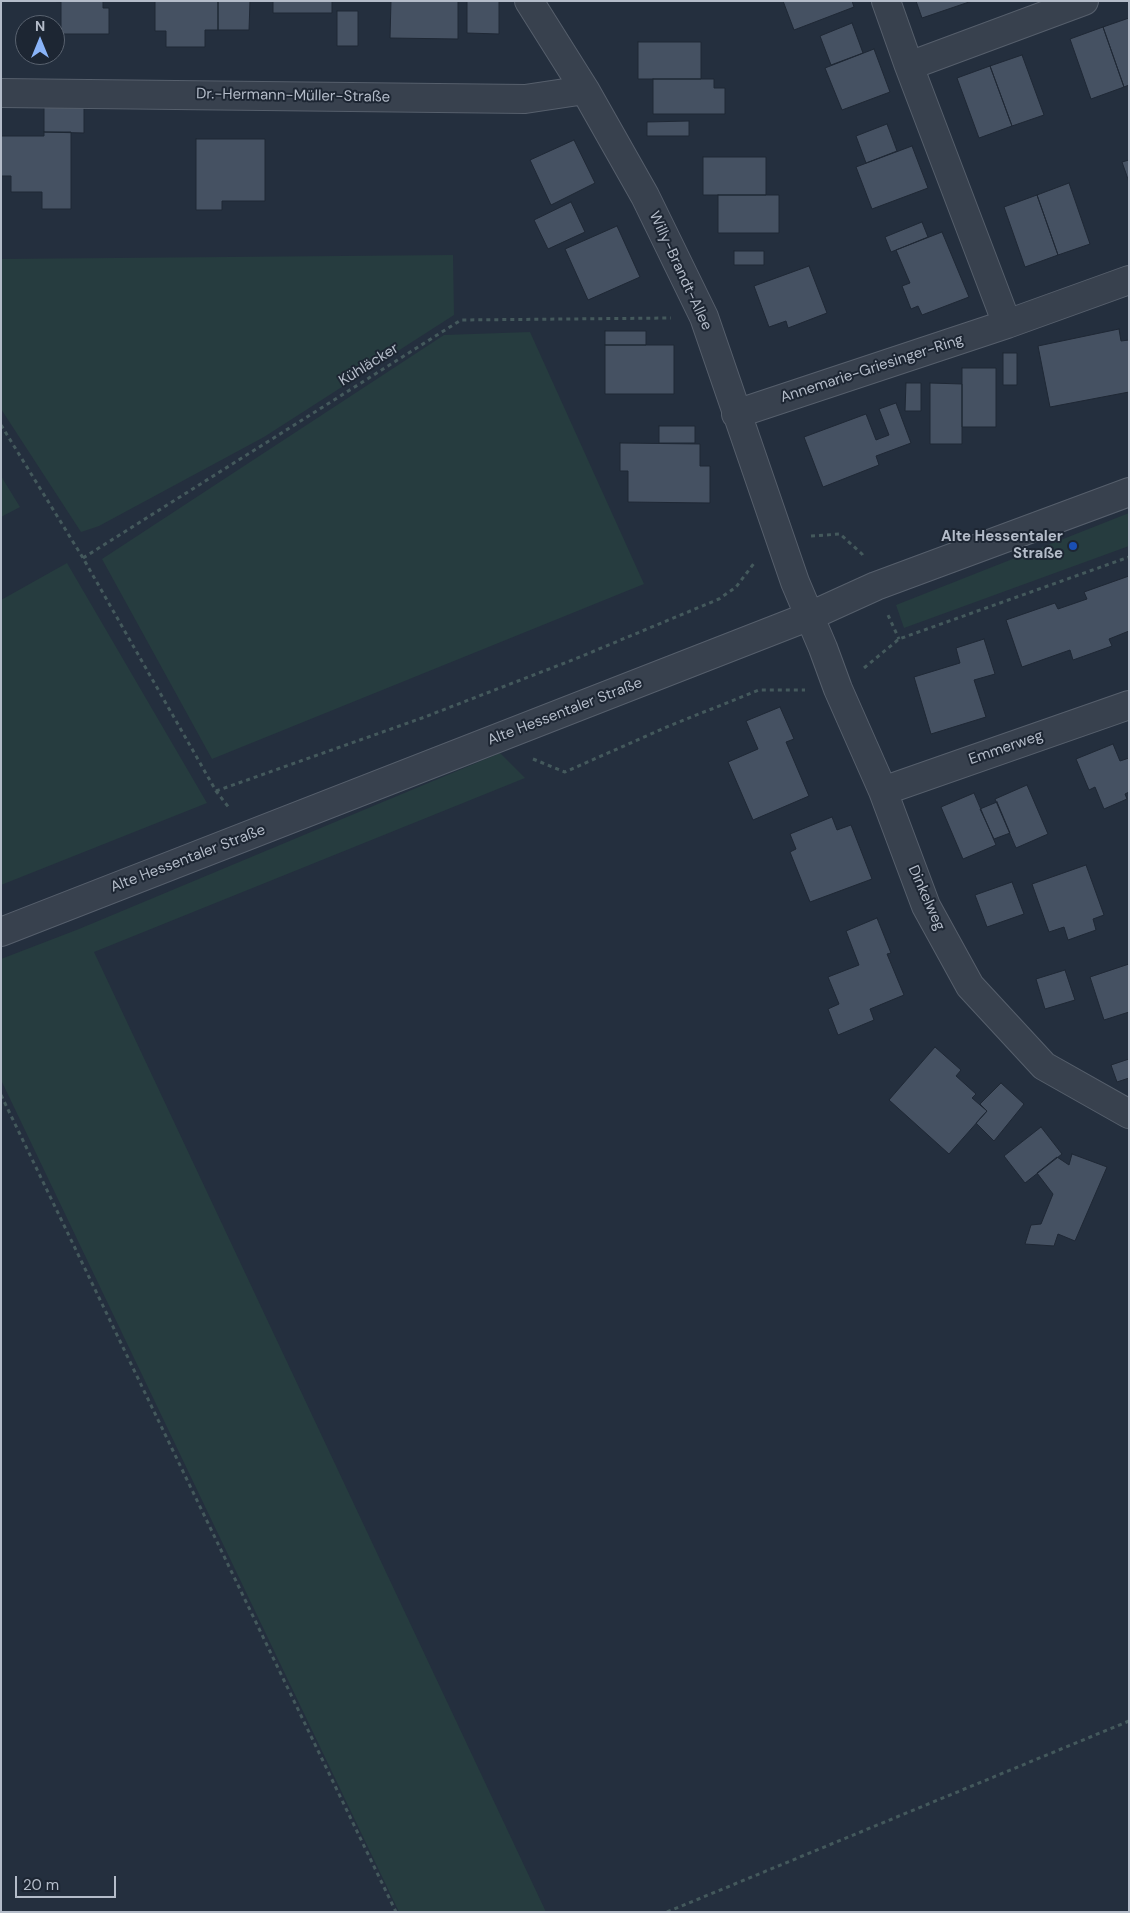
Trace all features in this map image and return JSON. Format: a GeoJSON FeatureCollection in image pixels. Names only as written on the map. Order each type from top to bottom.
{"type":"FeatureCollection","features":[{"type":"Feature","properties":{"kind":"street","name":"Willy-Brandt-Allee"},"geometry":{"type":"LineString","coordinates":[[529,1],[585,90],[645,196],[704,317],[795,582],[810,616]]}},
{"type":"Feature","properties":{"kind":"street"},"geometry":{"type":"LineString","coordinates":[[886,1],[1007,324]]}},
{"type":"Feature","properties":{"kind":"street"},"geometry":{"type":"LineString","coordinates":[[909,66],[1084,1]]}},
{"type":"Feature","properties":{"kind":"street","name":"Dr.-Hermann-Müller-Straße"},"geometry":{"type":"LineString","coordinates":[[1,93],[525,99],[585,90]]}},
{"type":"Feature","properties":{"kind":"street","name":"Annemarie-Griesinger-Ring"},"geometry":{"type":"LineString","coordinates":[[736,414],[1007,324],[1129,280]]}},
{"type":"Feature","properties":{"kind":"street","name":"Alte Hessentaler Straße"},"geometry":{"type":"LineString","coordinates":[[1,932],[810,616],[876,586],[1129,492]]}},
{"type":"Feature","properties":{"kind":"street","name":"Dinkelweg"},"geometry":{"type":"LineString","coordinates":[[810,616],[838,689],[883,791],[926,906],[970,986],[1044,1066],[1129,1114]]}},
{"type":"Feature","properties":{"kind":"street","name":"Emmerweg"},"geometry":{"type":"LineString","coordinates":[[883,791],[1129,705]]}},
{"type":"Feature","properties":{"kind":"path","name":"Kühläcker"},"geometry":{"type":"LineString","coordinates":[[83,558],[461,320],[704,317]]}},
{"type":"Feature","properties":{"kind":"path"},"geometry":{"type":"LineString","coordinates":[[1,425],[83,558],[216,791],[251,834]]}},
{"type":"Feature","properties":{"kind":"path"},"geometry":{"type":"LineString","coordinates":[[216,791],[422,718],[575,659],[719,599],[736,587],[763,552],[781,542],[818,535],[840,534],[862,554],[899,639]]}},
{"type":"Feature","properties":{"kind":"path"},"geometry":{"type":"LineString","coordinates":[[1,1095],[396,1912]]}},
{"type":"Feature","properties":{"kind":"path"},"geometry":{"type":"LineString","coordinates":[[667,1912],[1129,1722]]}},
{"type":"Feature","properties":{"kind":"green space"},"geometry":{"type":"Polygon","coordinates":[[[453,255],[454,315],[264,437],[99,526],[81,532],[1,409],[1,259],[453,255]]]}},
{"type":"Feature","properties":{"kind":"green space"},"geometry":{"type":"Polygon","coordinates":[[[530,332],[644,584],[212,759],[102,559],[444,335],[530,332]]]}},
{"type":"Feature","properties":{"kind":"green space"},"geometry":{"type":"Polygon","coordinates":[[[1,476],[20,507],[1,517],[1,476]]]}},
{"type":"Feature","properties":{"kind":"green space"},"geometry":{"type":"Polygon","coordinates":[[[1129,513],[1129,546],[904,628],[896,605],[1129,513]]]}},
{"type":"Feature","properties":{"kind":"green space"},"geometry":{"type":"Polygon","coordinates":[[[67,563],[207,803],[1,885],[1,600],[67,563]]]}},
{"type":"Feature","properties":{"kind":"green space"},"geometry":{"type":"Polygon","coordinates":[[[500,753],[525,778],[94,952],[546,1912],[399,1912],[1,1080],[1,959],[79,929],[500,753]]]}},
{"type":"Feature","properties":{"kind":"building"},"geometry":{"type":"Polygon","coordinates":[[[50,1],[103,1],[103,8],[109,8],[109,34],[65,34],[65,15],[61,15],[61,2],[50,1]]]}},
{"type":"Feature","properties":{"kind":"building"},"geometry":{"type":"Polygon","coordinates":[[[155,1],[218,1],[218,30],[205,30],[205,47],[166,47],[166,31],[155,31],[155,1]]]}},
{"type":"Feature","properties":{"kind":"building"},"geometry":{"type":"Polygon","coordinates":[[[218,1],[250,1],[249,30],[218,30],[218,1]]]}},
{"type":"Feature","properties":{"kind":"building"},"geometry":{"type":"Polygon","coordinates":[[[273,1],[332,1],[332,13],[273,13],[273,1]]]}},
{"type":"Feature","properties":{"kind":"building"},"geometry":{"type":"Polygon","coordinates":[[[391,1],[458,1],[458,39],[390,38],[391,1]]]}},
{"type":"Feature","properties":{"kind":"building"},"geometry":{"type":"Polygon","coordinates":[[[467,1],[499,1],[499,34],[467,33],[467,1]]]}},
{"type":"Feature","properties":{"kind":"building"},"geometry":{"type":"Polygon","coordinates":[[[783,1],[852,1],[854,7],[794,30],[783,1]]]}},
{"type":"Feature","properties":{"kind":"building"},"geometry":{"type":"Polygon","coordinates":[[[916,1],[972,1],[922,18],[916,1]]]}},
{"type":"Feature","properties":{"kind":"building"},"geometry":{"type":"Polygon","coordinates":[[[337,11],[358,11],[358,46],[337,46],[337,11]]]}},
{"type":"Feature","properties":{"kind":"building"},"geometry":{"type":"Polygon","coordinates":[[[1129,18],[1129,85],[1124,87],[1103,27],[1129,18]]]}},
{"type":"Feature","properties":{"kind":"building"},"geometry":{"type":"Polygon","coordinates":[[[852,23],[863,53],[831,65],[820,36],[852,23]]]}},
{"type":"Feature","properties":{"kind":"building"},"geometry":{"type":"Polygon","coordinates":[[[1103,27],[1124,87],[1091,99],[1070,39],[1103,27]]]}},
{"type":"Feature","properties":{"kind":"building"},"geometry":{"type":"Polygon","coordinates":[[[638,42],[701,42],[701,79],[638,79],[638,42]]]}},
{"type":"Feature","properties":{"kind":"building"},"geometry":{"type":"Polygon","coordinates":[[[874,49],[890,92],[842,110],[825,68],[874,49]]]}},
{"type":"Feature","properties":{"kind":"building"},"geometry":{"type":"Polygon","coordinates":[[[1022,55],[1044,115],[1012,126],[990,66],[1022,55]]]}},
{"type":"Feature","properties":{"kind":"building"},"geometry":{"type":"Polygon","coordinates":[[[990,66],[1012,126],[979,138],[957,78],[990,66]]]}},
{"type":"Feature","properties":{"kind":"building"},"geometry":{"type":"Polygon","coordinates":[[[653,79],[714,79],[714,88],[725,88],[725,114],[653,114],[653,79]]]}},
{"type":"Feature","properties":{"kind":"building"},"geometry":{"type":"Polygon","coordinates":[[[44,101],[84,101],[84,133],[44,132],[44,101]]]}},
{"type":"Feature","properties":{"kind":"building"},"geometry":{"type":"Polygon","coordinates":[[[689,121],[689,136],[647,136],[647,122],[689,121]]]}},
{"type":"Feature","properties":{"kind":"building"},"geometry":{"type":"Polygon","coordinates":[[[887,124],[897,151],[866,163],[856,136],[887,124]]]}},
{"type":"Feature","properties":{"kind":"building"},"geometry":{"type":"Polygon","coordinates":[[[44,132],[71,132],[71,209],[42,209],[42,192],[11,192],[11,176],[1,176],[1,136],[44,136],[44,132]]]}},
{"type":"Feature","properties":{"kind":"building"},"geometry":{"type":"Polygon","coordinates":[[[196,139],[265,139],[265,201],[222,201],[222,210],[196,210],[196,139]]]}},
{"type":"Feature","properties":{"kind":"building"},"geometry":{"type":"Polygon","coordinates":[[[574,140],[595,183],[551,205],[530,160],[574,140]]]}},
{"type":"Feature","properties":{"kind":"building"},"geometry":{"type":"Polygon","coordinates":[[[912,146],[928,188],[872,209],[856,167],[912,146]]]}},
{"type":"Feature","properties":{"kind":"building"},"geometry":{"type":"Polygon","coordinates":[[[703,157],[766,157],[766,195],[703,195],[703,157]]]}},
{"type":"Feature","properties":{"kind":"building"},"geometry":{"type":"Polygon","coordinates":[[[1129,160],[1129,182],[1122,162],[1129,160]]]}},
{"type":"Feature","properties":{"kind":"building"},"geometry":{"type":"Polygon","coordinates":[[[1069,183],[1090,244],[1058,255],[1037,195],[1069,183]]]}},
{"type":"Feature","properties":{"kind":"building"},"geometry":{"type":"Polygon","coordinates":[[[718,195],[779,195],[779,233],[718,233],[718,195]]]}},
{"type":"Feature","properties":{"kind":"building"},"geometry":{"type":"Polygon","coordinates":[[[1037,195],[1058,255],[1025,267],[1004,207],[1037,195]]]}},
{"type":"Feature","properties":{"kind":"building"},"geometry":{"type":"Polygon","coordinates":[[[571,202],[585,232],[548,249],[534,220],[571,202]]]}},
{"type":"Feature","properties":{"kind":"building"},"geometry":{"type":"Polygon","coordinates":[[[922,222],[928,237],[891,252],[885,237],[922,222]]]}},
{"type":"Feature","properties":{"kind":"building"},"geometry":{"type":"Polygon","coordinates":[[[617,226],[640,277],[588,300],[565,249],[617,226]]]}},
{"type":"Feature","properties":{"kind":"building"},"geometry":{"type":"Polygon","coordinates":[[[942,232],[969,297],[922,315],[918,306],[911,309],[902,286],[910,283],[896,250],[942,232]]]}},
{"type":"Feature","properties":{"kind":"building"},"geometry":{"type":"Polygon","coordinates":[[[734,251],[764,251],[764,265],[734,265],[734,251]]]}},
{"type":"Feature","properties":{"kind":"building"},"geometry":{"type":"Polygon","coordinates":[[[809,266],[827,313],[788,328],[786,321],[769,327],[754,286],[809,266]]]}},
{"type":"Feature","properties":{"kind":"building"},"geometry":{"type":"Polygon","coordinates":[[[1119,329],[1121,341],[1129,340],[1129,392],[1050,407],[1038,346],[1119,329]]]}},
{"type":"Feature","properties":{"kind":"building"},"geometry":{"type":"Polygon","coordinates":[[[605,331],[646,331],[646,345],[605,345],[605,331]]]}},
{"type":"Feature","properties":{"kind":"building"},"geometry":{"type":"Polygon","coordinates":[[[605,345],[674,345],[674,394],[605,394],[605,345]]]}},
{"type":"Feature","properties":{"kind":"building"},"geometry":{"type":"Polygon","coordinates":[[[1003,353],[1017,353],[1017,385],[1003,385],[1003,353]]]}},
{"type":"Feature","properties":{"kind":"building"},"geometry":{"type":"Polygon","coordinates":[[[962,368],[996,368],[996,427],[962,427],[962,368]]]}},
{"type":"Feature","properties":{"kind":"building"},"geometry":{"type":"Polygon","coordinates":[[[906,383],[921,383],[921,411],[905,411],[906,383]]]}},
{"type":"Feature","properties":{"kind":"building"},"geometry":{"type":"Polygon","coordinates":[[[930,383],[962,384],[962,444],[930,444],[930,383]]]}},
{"type":"Feature","properties":{"kind":"building"},"geometry":{"type":"Polygon","coordinates":[[[896,403],[911,443],[876,456],[879,465],[823,487],[804,437],[866,414],[876,440],[889,435],[879,409],[896,403]]]}},
{"type":"Feature","properties":{"kind":"building"},"geometry":{"type":"Polygon","coordinates":[[[659,426],[695,426],[695,443],[659,443],[659,426]]]}},
{"type":"Feature","properties":{"kind":"building"},"geometry":{"type":"Polygon","coordinates":[[[620,443],[700,444],[700,466],[710,466],[710,503],[628,502],[628,471],[620,471],[620,443]]]}},
{"type":"Feature","properties":{"kind":"building"},"geometry":{"type":"Polygon","coordinates":[[[1129,576],[1129,631],[1109,639],[1112,646],[1073,660],[1070,650],[1022,667],[1006,620],[1055,603],[1058,609],[1087,599],[1084,592],[1129,576]]]}},
{"type":"Feature","properties":{"kind":"building"},"geometry":{"type":"Polygon","coordinates":[[[984,639],[995,674],[974,680],[986,717],[931,734],[914,677],[960,663],[956,648],[984,639]]]}},
{"type":"Feature","properties":{"kind":"building"},"geometry":{"type":"Polygon","coordinates":[[[780,707],[794,739],[786,742],[809,796],[753,820],[728,762],[758,749],[746,721],[780,707]]]}},
{"type":"Feature","properties":{"kind":"building"},"geometry":{"type":"Polygon","coordinates":[[[1113,744],[1120,761],[1129,758],[1129,792],[1125,794],[1127,799],[1104,809],[1095,787],[1089,790],[1076,759],[1113,744]]]}},
{"type":"Feature","properties":{"kind":"building"},"geometry":{"type":"Polygon","coordinates":[[[1027,785],[1048,834],[1016,848],[995,799],[1027,785]]]}},
{"type":"Feature","properties":{"kind":"building"},"geometry":{"type":"Polygon","coordinates":[[[974,793],[996,845],[963,859],[941,807],[974,793]]]}},
{"type":"Feature","properties":{"kind":"building"},"geometry":{"type":"Polygon","coordinates":[[[997,802],[1010,833],[994,839],[980,809],[997,802]]]}},
{"type":"Feature","properties":{"kind":"building"},"geometry":{"type":"Polygon","coordinates":[[[832,817],[837,830],[851,825],[872,879],[810,902],[790,852],[796,849],[790,834],[832,817]]]}},
{"type":"Feature","properties":{"kind":"building"},"geometry":{"type":"Polygon","coordinates":[[[1086,865],[1104,915],[1093,919],[1096,930],[1068,940],[1064,927],[1049,932],[1032,884],[1086,865]]]}},
{"type":"Feature","properties":{"kind":"building"},"geometry":{"type":"Polygon","coordinates":[[[1012,882],[1024,914],[987,927],[975,895],[1012,882]]]}},
{"type":"Feature","properties":{"kind":"building"},"geometry":{"type":"Polygon","coordinates":[[[877,918],[891,953],[887,954],[904,995],[870,1009],[874,1020],[838,1035],[828,1009],[839,1004],[828,977],[859,965],[846,931],[877,918]]]}},
{"type":"Feature","properties":{"kind":"building"},"geometry":{"type":"Polygon","coordinates":[[[1129,964],[1129,1012],[1104,1020],[1090,977],[1129,964]]]}},
{"type":"Feature","properties":{"kind":"building"},"geometry":{"type":"Polygon","coordinates":[[[1065,970],[1075,1000],[1045,1009],[1036,979],[1065,970]]]}},
{"type":"Feature","properties":{"kind":"building"},"geometry":{"type":"Polygon","coordinates":[[[935,1047],[961,1070],[956,1076],[976,1094],[972,1098],[987,1111],[949,1154],[889,1100],[935,1047]]]}},
{"type":"Feature","properties":{"kind":"building"},"geometry":{"type":"Polygon","coordinates":[[[1129,1059],[1129,1078],[1117,1082],[1111,1065],[1129,1059]]]}},
{"type":"Feature","properties":{"kind":"building"},"geometry":{"type":"Polygon","coordinates":[[[1001,1083],[1024,1104],[994,1141],[976,1123],[987,1111],[980,1104],[1001,1083]]]}},
{"type":"Feature","properties":{"kind":"building"},"geometry":{"type":"Polygon","coordinates":[[[1041,1127],[1062,1154],[1025,1183],[1004,1156],[1041,1127]]]}},
{"type":"Feature","properties":{"kind":"building"},"geometry":{"type":"Polygon","coordinates":[[[1072,1154],[1107,1167],[1075,1241],[1058,1234],[1054,1246],[1025,1244],[1031,1225],[1041,1224],[1053,1194],[1037,1173],[1057,1157],[1069,1165],[1072,1154]]]}},
{"type":"Feature","properties":{"kind":"place","name":"Alte Hessentaler Straße"},"geometry":{"type":"Point","coordinates":[1073,546]}}]}
